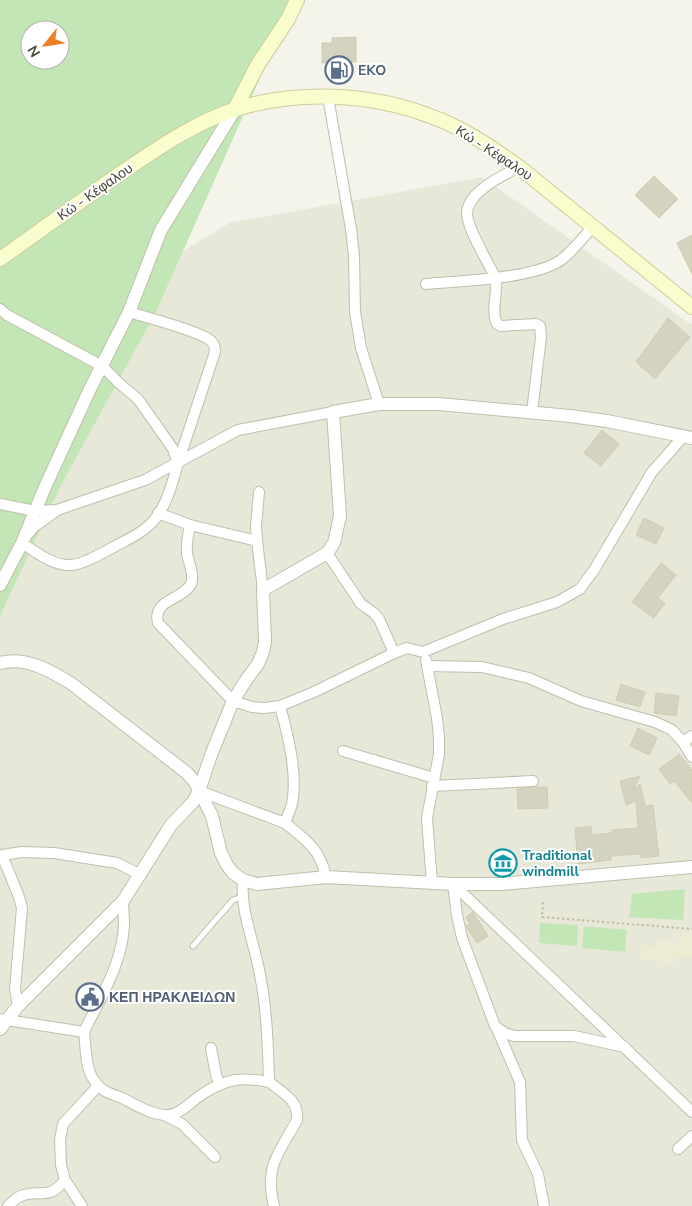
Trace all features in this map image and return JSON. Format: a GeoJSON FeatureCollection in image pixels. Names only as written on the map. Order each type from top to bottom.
{"type":"FeatureCollection","features":[{"type":"Feature","properties":{"kind":"main road"},"geometry":{"type":"LineString","coordinates":[[235,109],[257,66],[288,19],[297,0]]}},
{"type":"Feature","properties":{"kind":"main road","name":"Κώ - Κέφαλου"},"geometry":{"type":"LineString","coordinates":[[0,259],[134,164],[205,122],[235,109],[284,100],[328,97],[384,102],[432,116],[470,135],[519,167],[692,307]]}},
{"type":"Feature","properties":{"kind":"street"},"geometry":{"type":"LineString","coordinates":[[328,97],[351,228],[354,256],[355,312],[361,348],[379,404]]}},
{"type":"Feature","properties":{"kind":"street"},"geometry":{"type":"LineString","coordinates":[[0,585],[23,540],[34,511],[129,312],[161,230],[235,109]]}},
{"type":"Feature","properties":{"kind":"street"},"geometry":{"type":"LineString","coordinates":[[519,167],[483,189],[472,199],[468,206],[467,216],[472,231],[495,278],[494,315],[496,324],[506,326],[536,324],[540,326],[541,337],[532,412]]}},
{"type":"Feature","properties":{"kind":"street"},"geometry":{"type":"LineString","coordinates":[[426,284],[495,278],[537,270],[561,260],[593,226]]}},
{"type":"Feature","properties":{"kind":"street"},"geometry":{"type":"LineString","coordinates":[[0,309],[7,315],[102,366],[138,399],[173,449],[178,463]]}},
{"type":"Feature","properties":{"kind":"street"},"geometry":{"type":"LineString","coordinates":[[23,540],[47,559],[70,565],[82,562],[130,539],[148,526],[158,513],[170,489],[214,355],[215,346],[212,341],[200,335],[129,312]]}},
{"type":"Feature","properties":{"kind":"street"},"geometry":{"type":"LineString","coordinates":[[0,504],[34,511],[57,510],[145,480],[238,430],[379,404],[439,404],[532,412],[607,421],[688,438]]}},
{"type":"Feature","properties":{"kind":"street"},"geometry":{"type":"LineString","coordinates":[[263,590],[327,554],[334,543],[340,516],[333,412]]}},
{"type":"Feature","properties":{"kind":"street"},"geometry":{"type":"LineString","coordinates":[[190,525],[187,552],[192,583],[165,603],[159,610],[156,616],[158,623],[233,701],[264,708],[280,706],[314,692],[394,653],[407,648],[422,652],[503,619],[557,602],[580,589],[594,570],[652,472],[688,438]]}},
{"type":"Feature","properties":{"kind":"street"},"geometry":{"type":"LineString","coordinates":[[2,1022],[123,901],[171,825],[193,802],[199,791],[233,701],[258,664],[263,652],[265,642],[263,590],[256,526],[259,492]]}},
{"type":"Feature","properties":{"kind":"street"},"geometry":{"type":"LineString","coordinates":[[23,540],[34,527],[57,510]]}},
{"type":"Feature","properties":{"kind":"street"},"geometry":{"type":"LineString","coordinates":[[158,513],[190,525],[257,541]]}},
{"type":"Feature","properties":{"kind":"street"},"geometry":{"type":"LineString","coordinates":[[327,554],[360,604],[374,613],[379,619],[394,653]]}},
{"type":"Feature","properties":{"kind":"street"},"geometry":{"type":"LineString","coordinates":[[422,652],[427,666],[438,718],[439,737],[439,754],[427,818],[432,883]]}},
{"type":"Feature","properties":{"kind":"street"},"geometry":{"type":"LineString","coordinates":[[0,663],[19,661],[33,664],[54,673],[72,684],[187,773],[195,782],[212,816],[221,853],[227,865],[233,873],[243,880],[257,884],[326,878],[453,884],[502,884],[692,867]]}},
{"type":"Feature","properties":{"kind":"street"},"geometry":{"type":"LineString","coordinates":[[427,666],[482,667],[529,678],[581,700],[655,722],[672,730],[683,742],[692,757]]}},
{"type":"Feature","properties":{"kind":"street"},"geometry":{"type":"LineString","coordinates":[[280,706],[289,746],[293,780],[292,804],[285,823]]}},
{"type":"Feature","properties":{"kind":"street"},"geometry":{"type":"LineString","coordinates":[[683,742],[692,736]]}},
{"type":"Feature","properties":{"kind":"street"},"geometry":{"type":"LineString","coordinates":[[343,751],[433,782],[533,781]]}},
{"type":"Feature","properties":{"kind":"street"},"geometry":{"type":"LineString","coordinates":[[199,791],[285,823],[314,848],[324,865],[326,878]]}},
{"type":"Feature","properties":{"kind":"street"},"geometry":{"type":"LineString","coordinates":[[18,1006],[15,989],[22,908],[1,855],[22,852],[54,853],[117,864],[141,875]]}},
{"type":"Feature","properties":{"kind":"street"},"geometry":{"type":"LineString","coordinates":[[243,880],[242,897],[260,972],[264,998],[269,1082]]}},
{"type":"Feature","properties":{"kind":"street"},"geometry":{"type":"LineString","coordinates":[[453,884],[462,938],[495,1026],[520,1082],[522,1140],[538,1174],[544,1206]]}},
{"type":"Feature","properties":{"kind":"street"},"geometry":{"type":"LineString","coordinates":[[453,884],[692,1112]]}},
{"type":"Feature","properties":{"kind":"street"},"geometry":{"type":"LineString","coordinates":[[123,901],[124,924],[120,952],[112,976],[84,1032],[92,1076],[98,1086],[104,1091],[182,1124],[215,1157]]}},
{"type":"Feature","properties":{"kind":"street"},"geometry":{"type":"LineString","coordinates":[[2,1022],[84,1032]]}},
{"type":"Feature","properties":{"kind":"street"},"geometry":{"type":"LineString","coordinates":[[495,1026],[505,1033],[514,1036],[574,1036],[625,1047]]}},
{"type":"Feature","properties":{"kind":"street"},"geometry":{"type":"LineString","coordinates":[[210,1048],[220,1085]]}},
{"type":"Feature","properties":{"kind":"street"},"geometry":{"type":"LineString","coordinates":[[164,1115],[175,1114],[203,1093],[236,1079],[250,1078],[269,1082],[294,1103],[298,1112],[297,1120],[273,1164],[270,1178],[274,1206]]}},
{"type":"Feature","properties":{"kind":"street"},"geometry":{"type":"LineString","coordinates":[[82,1206],[65,1180],[61,1165],[60,1140],[63,1124],[98,1086]]}},
{"type":"Feature","properties":{"kind":"street"},"geometry":{"type":"LineString","coordinates":[[678,1149],[692,1136]]}},
{"type":"Feature","properties":{"kind":"street"},"geometry":{"type":"LineString","coordinates":[[8,1206],[20,1196],[53,1192],[65,1180]]}},
{"type":"Feature","properties":{"kind":"lane"},"geometry":{"type":"LineString","coordinates":[[193,946],[233,900],[242,897]]}},
{"type":"Feature","properties":{"kind":"path"},"geometry":{"type":"LineString","coordinates":[[543,902],[542,917],[692,929]]}},
{"type":"Feature","properties":{"kind":"shaded area"},"geometry":{"type":"Polygon","coordinates":[[[482,177],[692,325],[692,1206],[0,1206],[0,363],[229,223],[482,177]]]}},
{"type":"Feature","properties":{"kind":"shaded area"},"geometry":{"type":"Polygon","coordinates":[[[682,932],[692,933],[692,958],[675,956],[674,963],[640,959],[641,945],[657,947],[658,941],[681,943],[682,932]]]}},
{"type":"Feature","properties":{"kind":"green space"},"geometry":{"type":"Polygon","coordinates":[[[0,0],[296,0],[155,314],[61,485],[0,616],[0,0]]]}},
{"type":"Feature","properties":{"kind":"green space"},"geometry":{"type":"Polygon","coordinates":[[[685,889],[683,920],[629,917],[632,894],[685,889]]]}},
{"type":"Feature","properties":{"kind":"green space"},"geometry":{"type":"Polygon","coordinates":[[[540,923],[578,925],[577,946],[539,943],[540,923]]]}},
{"type":"Feature","properties":{"kind":"green space"},"geometry":{"type":"Polygon","coordinates":[[[584,926],[627,930],[625,952],[582,948],[584,926]]]}},
{"type":"Feature","properties":{"kind":"building"},"geometry":{"type":"Polygon","coordinates":[[[356,37],[356,62],[346,62],[346,78],[334,78],[335,62],[322,63],[322,43],[332,43],[332,38],[356,37]]]}},
{"type":"Feature","properties":{"kind":"building"},"geometry":{"type":"Polygon","coordinates":[[[654,176],[678,199],[659,218],[635,195],[654,176]]]}},
{"type":"Feature","properties":{"kind":"building"},"geometry":{"type":"Polygon","coordinates":[[[692,235],[692,274],[677,243],[692,235]]]}},
{"type":"Feature","properties":{"kind":"building"},"geometry":{"type":"Polygon","coordinates":[[[668,318],[690,337],[655,379],[636,362],[668,318]]]}},
{"type":"Feature","properties":{"kind":"building"},"geometry":{"type":"Polygon","coordinates":[[[602,430],[619,444],[601,466],[584,453],[602,430]]]}},
{"type":"Feature","properties":{"kind":"building"},"geometry":{"type":"Polygon","coordinates":[[[644,518],[664,528],[656,544],[636,535],[644,518]]]}},
{"type":"Feature","properties":{"kind":"building"},"geometry":{"type":"Polygon","coordinates":[[[661,563],[676,575],[658,598],[665,603],[654,618],[632,602],[661,563]]]}},
{"type":"Feature","properties":{"kind":"building"},"geometry":{"type":"Polygon","coordinates":[[[621,684],[645,692],[640,707],[616,700],[621,684]]]}},
{"type":"Feature","properties":{"kind":"building"},"geometry":{"type":"Polygon","coordinates":[[[656,693],[679,696],[676,716],[654,713],[656,693]]]}},
{"type":"Feature","properties":{"kind":"building"},"geometry":{"type":"Polygon","coordinates":[[[638,728],[657,738],[649,755],[630,746],[638,728]]]}},
{"type":"Feature","properties":{"kind":"building"},"geometry":{"type":"Polygon","coordinates":[[[679,754],[692,770],[692,803],[674,781],[670,784],[659,769],[679,754]]]}},
{"type":"Feature","properties":{"kind":"building"},"geometry":{"type":"Polygon","coordinates":[[[640,776],[633,790],[640,784],[645,806],[653,805],[659,856],[641,858],[641,854],[611,856],[611,860],[578,864],[575,828],[591,826],[592,835],[612,833],[612,830],[638,828],[636,801],[626,805],[620,781],[640,776]]]}},
{"type":"Feature","properties":{"kind":"building"},"geometry":{"type":"Polygon","coordinates":[[[547,787],[548,808],[518,809],[517,789],[547,787]]]}},
{"type":"Feature","properties":{"kind":"building"},"geometry":{"type":"Polygon","coordinates":[[[473,912],[488,936],[477,943],[466,926],[470,924],[466,917],[473,912]]]}},
{"type":"Feature","properties":{"kind":"place","name":"EKO"},"geometry":{"type":"Point","coordinates":[339,70]}},
{"type":"Feature","properties":{"kind":"place","name":"Traditional windmill"},"geometry":{"type":"Point","coordinates":[503,863]}},
{"type":"Feature","properties":{"kind":"place","name":"ΚΕΠ ΗΡΑΚΛΕΙΔΩΝ"},"geometry":{"type":"Point","coordinates":[90,997]}}]}
